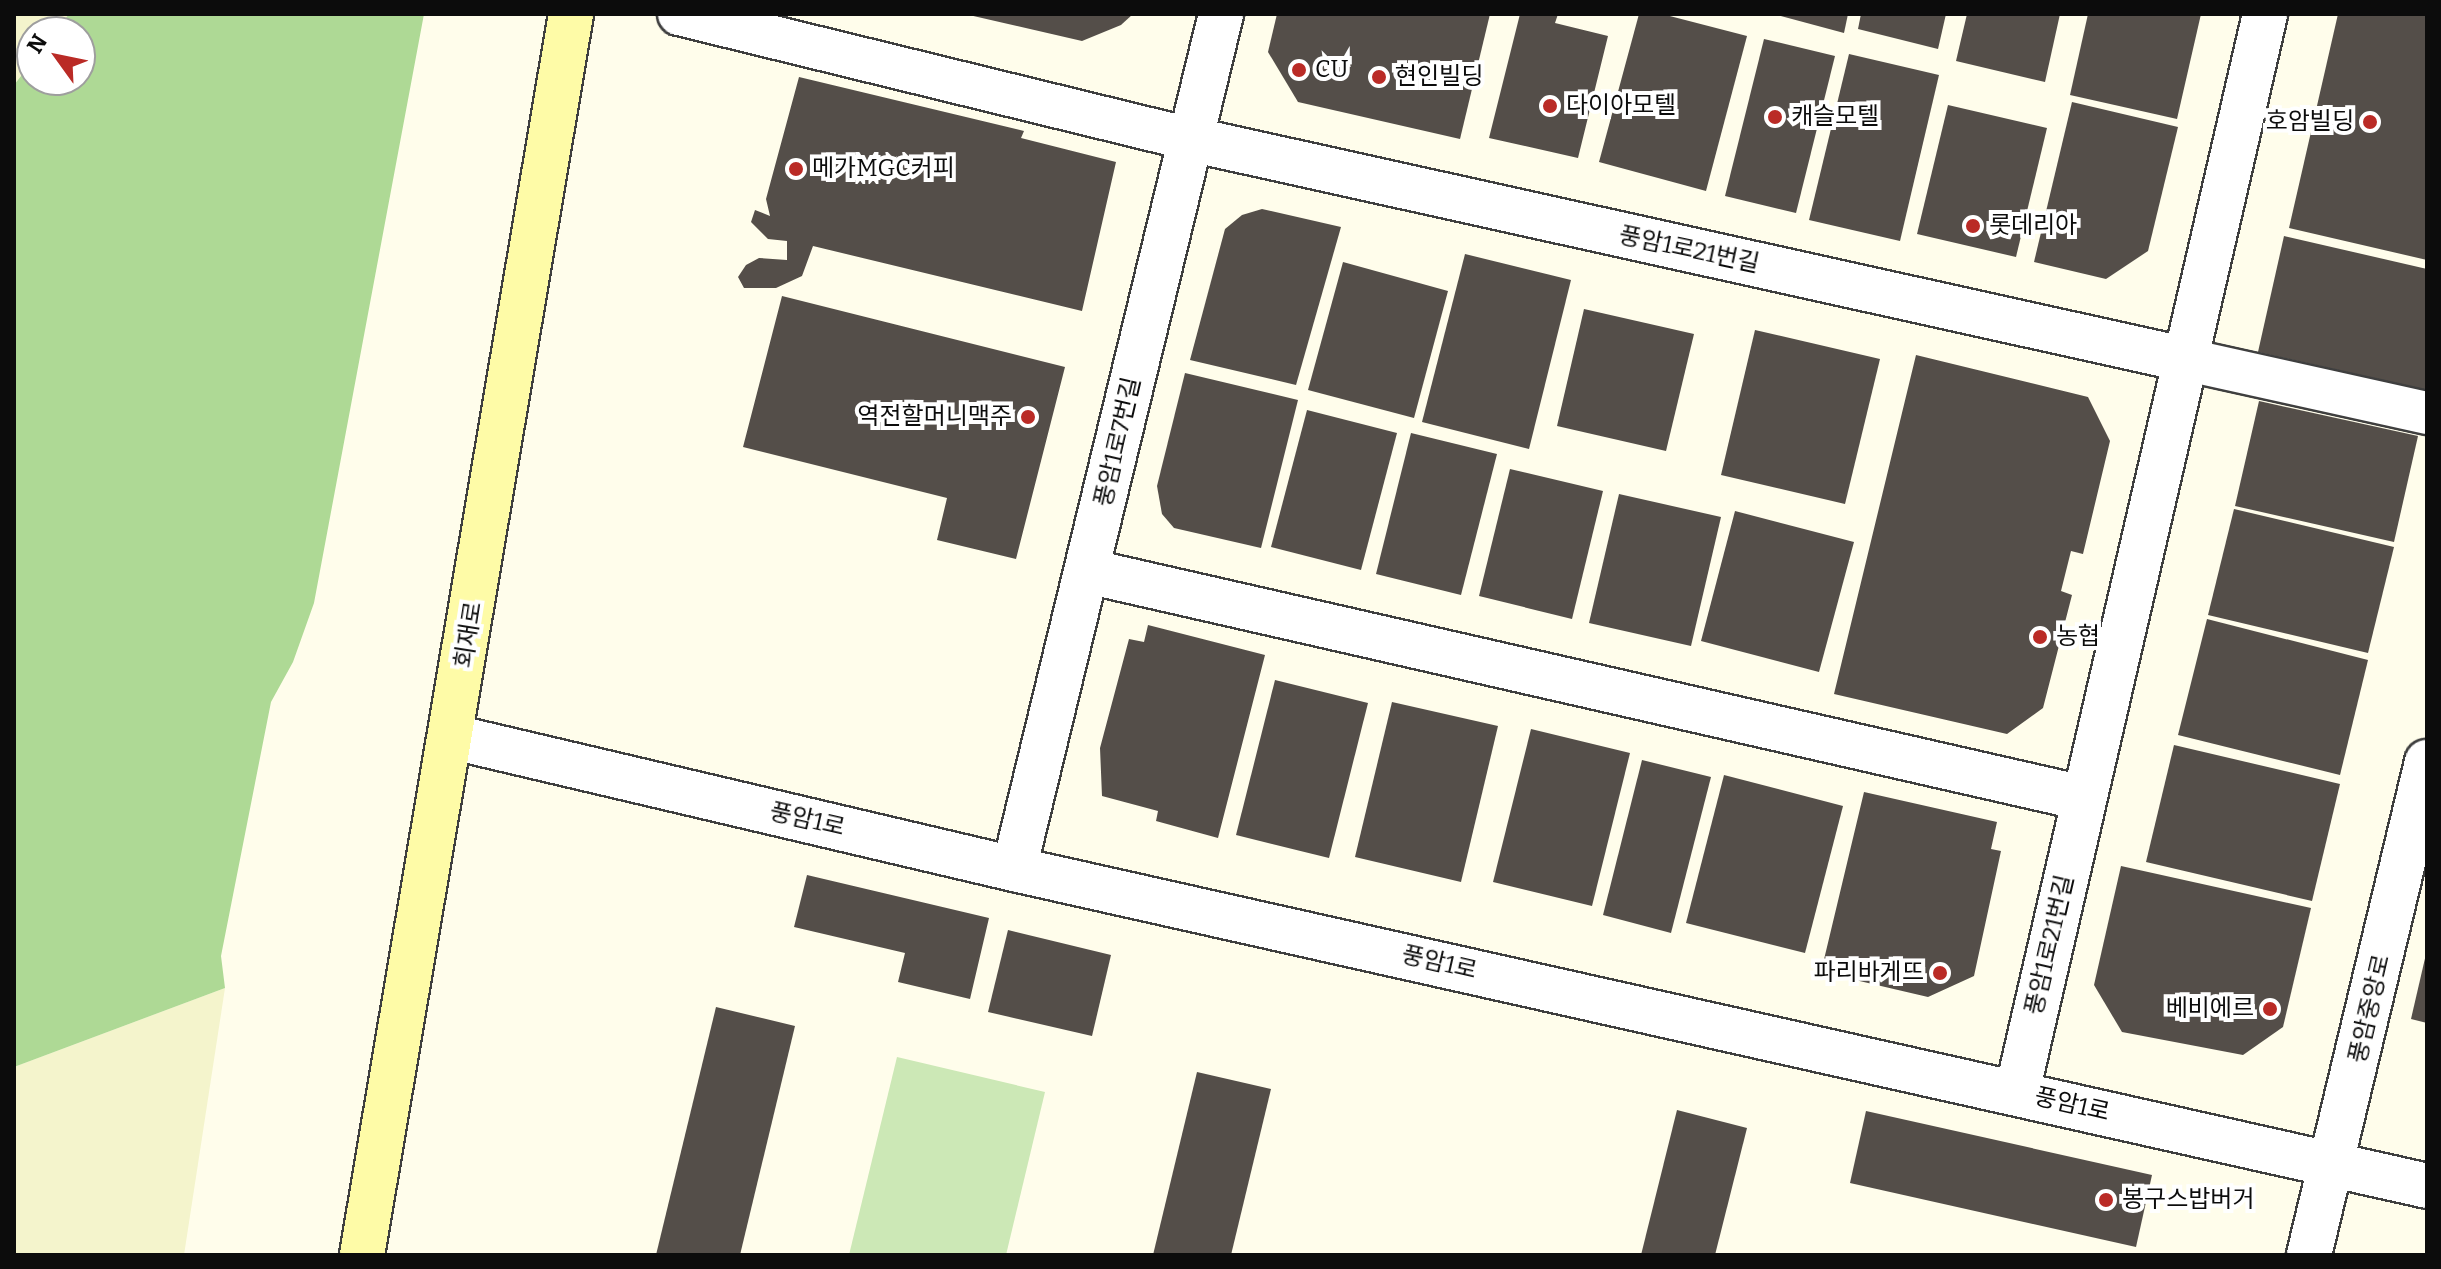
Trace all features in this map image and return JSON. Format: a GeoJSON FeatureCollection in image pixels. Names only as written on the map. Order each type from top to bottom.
{"type":"FeatureCollection","features":[{"type":"Feature","properties":{"kind":"main road","name":"회재로"},"geometry":{"type":"LineString","coordinates":[[362,1255],[453,737],[571,14]]}},
{"type":"Feature","properties":{"kind":"street"},"geometry":{"type":"LineString","coordinates":[[679,14],[1190,139]]}},
{"type":"Feature","properties":{"kind":"street","name":"풍암1로7번길"},"geometry":{"type":"LineString","coordinates":[[1014,869],[1221,14]]}},
{"type":"Feature","properties":{"kind":"street","name":"풍암1로21번길"},"geometry":{"type":"LineString","coordinates":[[2017,1092],[2083,798],[2188,360],[2265,14]]}},
{"type":"Feature","properties":{"kind":"street","name":"풍암1로21번길"},"geometry":{"type":"LineString","coordinates":[[1190,139],[2427,413]]}},
{"type":"Feature","properties":{"kind":"street"},"geometry":{"type":"LineString","coordinates":[[1087,571],[2083,798]]}},
{"type":"Feature","properties":{"kind":"street","name":"풍암1로"},"geometry":{"type":"LineString","coordinates":[[453,737],[1014,869],[2427,1186]]}},
{"type":"Feature","properties":{"kind":"street","name":"풍암중앙로"},"geometry":{"type":"LineString","coordinates":[[2309,1255],[2334,1165],[2427,762]]}},
{"type":"Feature","properties":{"kind":"green space"},"geometry":{"type":"Polygon","coordinates":[[[14,14],[69,14],[16,16],[14,85],[14,14]]]}},
{"type":"Feature","properties":{"kind":"green space"},"geometry":{"type":"Polygon","coordinates":[[[424,14],[314,603],[293,662],[271,702],[221,956],[225,988],[14,1067],[14,85],[16,82],[16,96],[96,96],[96,16],[67,16],[424,14]]]}},
{"type":"Feature","properties":{"kind":"green space"},"geometry":{"type":"Polygon","coordinates":[[[225,988],[184,1255],[14,1255],[14,1067],[225,988]]]}},
{"type":"Feature","properties":{"kind":"green space"},"geometry":{"type":"Polygon","coordinates":[[[897,1057],[1045,1092],[1006,1255],[849,1255],[897,1057]]]}},
{"type":"Feature","properties":{"kind":"building"},"geometry":{"type":"Polygon","coordinates":[[[1133,14],[1121,25],[1082,41],[969,15],[1133,14]]]}},
{"type":"Feature","properties":{"kind":"building","name":"현인빌딩"},"geometry":{"type":"Polygon","coordinates":[[[1277,14],[1490,14],[1460,139],[1298,102],[1268,52],[1277,14]]]}},
{"type":"Feature","properties":{"kind":"building"},"geometry":{"type":"Polygon","coordinates":[[[1520,14],[1558,14],[1555,23],[1608,36],[1578,158],[1489,138],[1520,14]]]}},
{"type":"Feature","properties":{"kind":"building"},"geometry":{"type":"Polygon","coordinates":[[[1639,14],[1662,14],[1747,36],[1706,191],[1599,162],[1639,14]]]}},
{"type":"Feature","properties":{"kind":"building"},"geometry":{"type":"Polygon","coordinates":[[[1773,14],[1848,14],[1844,33],[1773,14]]]}},
{"type":"Feature","properties":{"kind":"building"},"geometry":{"type":"Polygon","coordinates":[[[1861,14],[1946,14],[1938,49],[1858,29],[1861,14]]]}},
{"type":"Feature","properties":{"kind":"building"},"geometry":{"type":"Polygon","coordinates":[[[1967,14],[2060,14],[2045,82],[1956,61],[1967,14]]]}},
{"type":"Feature","properties":{"kind":"building"},"geometry":{"type":"Polygon","coordinates":[[[2088,14],[2201,14],[2177,119],[2070,95],[2088,14]]]}},
{"type":"Feature","properties":{"kind":"building","name":"호암빌딩"},"geometry":{"type":"Polygon","coordinates":[[[2338,14],[2427,16],[2427,260],[2289,228],[2338,14]]]}},
{"type":"Feature","properties":{"kind":"building"},"geometry":{"type":"Polygon","coordinates":[[[1764,39],[1835,56],[1796,213],[1725,196],[1764,39]]]}},
{"type":"Feature","properties":{"kind":"building"},"geometry":{"type":"Polygon","coordinates":[[[1849,54],[1939,75],[1900,241],[1809,220],[1849,54]]]}},
{"type":"Feature","properties":{"kind":"building"},"geometry":{"type":"Polygon","coordinates":[[[799,77],[1024,131],[1021,138],[1116,162],[1082,311],[813,246],[802,276],[776,288],[744,288],[738,277],[746,265],[759,258],[787,260],[787,241],[768,239],[751,222],[755,210],[770,216],[766,199],[799,77]]]}},
{"type":"Feature","properties":{"kind":"building"},"geometry":{"type":"Polygon","coordinates":[[[2072,102],[2178,127],[2148,251],[2106,279],[2034,262],[2072,102]]]}},
{"type":"Feature","properties":{"kind":"building"},"geometry":{"type":"Polygon","coordinates":[[[1948,105],[2047,128],[2016,257],[1917,234],[1948,105]]]}},
{"type":"Feature","properties":{"kind":"building"},"geometry":{"type":"Polygon","coordinates":[[[1262,209],[1341,227],[1296,385],[1190,360],[1225,229],[1242,215],[1262,209]]]}},
{"type":"Feature","properties":{"kind":"building"},"geometry":{"type":"Polygon","coordinates":[[[2284,236],[2427,269],[2427,390],[2258,352],[2284,236]]]}},
{"type":"Feature","properties":{"kind":"building"},"geometry":{"type":"Polygon","coordinates":[[[1465,254],[1571,280],[1529,449],[1422,422],[1465,254]]]}},
{"type":"Feature","properties":{"kind":"building"},"geometry":{"type":"Polygon","coordinates":[[[1343,262],[1448,291],[1414,418],[1308,390],[1343,262]]]}},
{"type":"Feature","properties":{"kind":"building"},"geometry":{"type":"Polygon","coordinates":[[[782,296],[1065,367],[1016,559],[937,540],[947,498],[743,447],[782,296]]]}},
{"type":"Feature","properties":{"kind":"building"},"geometry":{"type":"Polygon","coordinates":[[[1584,309],[1694,334],[1666,451],[1557,426],[1584,309]]]}},
{"type":"Feature","properties":{"kind":"building"},"geometry":{"type":"Polygon","coordinates":[[[1755,330],[1880,359],[1845,504],[1721,475],[1755,330]]]}},
{"type":"Feature","properties":{"kind":"building"},"geometry":{"type":"Polygon","coordinates":[[[1916,355],[2088,397],[2110,441],[2083,554],[2071,551],[2061,591],[2072,595],[2043,708],[2007,734],[1834,694],[1916,355]]]}},
{"type":"Feature","properties":{"kind":"building"},"geometry":{"type":"Polygon","coordinates":[[[1185,373],[1298,400],[1261,548],[1174,528],[1162,514],[1157,486],[1185,373]]]}},
{"type":"Feature","properties":{"kind":"building"},"geometry":{"type":"Polygon","coordinates":[[[2259,401],[2418,436],[2394,542],[2235,506],[2259,401]]]}},
{"type":"Feature","properties":{"kind":"building"},"geometry":{"type":"Polygon","coordinates":[[[1307,410],[1397,433],[1361,570],[1271,547],[1307,410]]]}},
{"type":"Feature","properties":{"kind":"building"},"geometry":{"type":"Polygon","coordinates":[[[1411,433],[1497,454],[1461,595],[1376,574],[1411,433]]]}},
{"type":"Feature","properties":{"kind":"building"},"geometry":{"type":"Polygon","coordinates":[[[1510,469],[1603,491],[1572,619],[1479,596],[1510,469]]]}},
{"type":"Feature","properties":{"kind":"building"},"geometry":{"type":"Polygon","coordinates":[[[1619,494],[1721,517],[1691,646],[1589,623],[1619,494]]]}},
{"type":"Feature","properties":{"kind":"building"},"geometry":{"type":"Polygon","coordinates":[[[2234,509],[2394,547],[2368,653],[2208,615],[2234,509]]]}},
{"type":"Feature","properties":{"kind":"building"},"geometry":{"type":"Polygon","coordinates":[[[1735,511],[1854,542],[1819,672],[1701,641],[1735,511]]]}},
{"type":"Feature","properties":{"kind":"building"},"geometry":{"type":"Polygon","coordinates":[[[2207,619],[2368,660],[2340,775],[2178,735],[2207,619]]]}},
{"type":"Feature","properties":{"kind":"building"},"geometry":{"type":"Polygon","coordinates":[[[1148,625],[1265,655],[1218,838],[1156,821],[1158,811],[1102,796],[1100,748],[1129,639],[1144,642],[1148,625]]]}},
{"type":"Feature","properties":{"kind":"building"},"geometry":{"type":"Polygon","coordinates":[[[1275,680],[1368,703],[1329,858],[1236,835],[1275,680]]]}},
{"type":"Feature","properties":{"kind":"building"},"geometry":{"type":"Polygon","coordinates":[[[1392,702],[1498,726],[1461,882],[1355,857],[1392,702]]]}},
{"type":"Feature","properties":{"kind":"building"},"geometry":{"type":"Polygon","coordinates":[[[1531,729],[1630,753],[1592,906],[1493,882],[1531,729]]]}},
{"type":"Feature","properties":{"kind":"building"},"geometry":{"type":"Polygon","coordinates":[[[2174,745],[2340,784],[2312,901],[2146,862],[2174,745]]]}},
{"type":"Feature","properties":{"kind":"building"},"geometry":{"type":"Polygon","coordinates":[[[1642,760],[1711,777],[1671,933],[1603,915],[1642,760]]]}},
{"type":"Feature","properties":{"kind":"building"},"geometry":{"type":"Polygon","coordinates":[[[1724,775],[1843,806],[1805,953],[1686,923],[1724,775]]]}},
{"type":"Feature","properties":{"kind":"building"},"geometry":{"type":"Polygon","coordinates":[[[1864,792],[1997,822],[1991,849],[2001,851],[1974,976],[1928,997],[1821,972],[1864,792]]]}},
{"type":"Feature","properties":{"kind":"building"},"geometry":{"type":"Polygon","coordinates":[[[2121,866],[2311,908],[2283,1027],[2243,1055],[2122,1032],[2094,985],[2121,866]]]}},
{"type":"Feature","properties":{"kind":"building"},"geometry":{"type":"Polygon","coordinates":[[[807,875],[989,918],[970,999],[898,982],[905,953],[794,927],[807,875]]]}},
{"type":"Feature","properties":{"kind":"building"},"geometry":{"type":"Polygon","coordinates":[[[1008,930],[1111,955],[1092,1036],[988,1012],[1008,930]]]}},
{"type":"Feature","properties":{"kind":"building"},"geometry":{"type":"Polygon","coordinates":[[[2427,954],[2427,1023],[2411,1019],[2427,954]]]}},
{"type":"Feature","properties":{"kind":"building"},"geometry":{"type":"Polygon","coordinates":[[[716,1007],[795,1026],[740,1255],[656,1255],[716,1007]]]}},
{"type":"Feature","properties":{"kind":"building"},"geometry":{"type":"Polygon","coordinates":[[[1197,1072],[1271,1089],[1231,1255],[1153,1255],[1197,1072]]]}},
{"type":"Feature","properties":{"kind":"building"},"geometry":{"type":"Polygon","coordinates":[[[1677,1110],[1747,1128],[1715,1255],[1641,1255],[1677,1110]]]}},
{"type":"Feature","properties":{"kind":"building"},"geometry":{"type":"Polygon","coordinates":[[[1866,1111],[2152,1175],[2136,1247],[1850,1183],[1866,1111]]]}},
{"type":"Feature","properties":{"kind":"place","name":"CU"},"geometry":{"type":"Point","coordinates":[1299,70]}},
{"type":"Feature","properties":{"kind":"place","name":"현인빌딩"},"geometry":{"type":"Point","coordinates":[1379,77]}},
{"type":"Feature","properties":{"kind":"place","name":"다이아모텔"},"geometry":{"type":"Point","coordinates":[1550,106]}},
{"type":"Feature","properties":{"kind":"place","name":"캐슬모텔"},"geometry":{"type":"Point","coordinates":[1775,117]}},
{"type":"Feature","properties":{"kind":"place","name":"호암빌딩"},"geometry":{"type":"Point","coordinates":[2370,122]}},
{"type":"Feature","properties":{"kind":"place","name":"메가MGC커피"},"geometry":{"type":"Point","coordinates":[796,169]}},
{"type":"Feature","properties":{"kind":"place","name":"롯데리아"},"geometry":{"type":"Point","coordinates":[1973,226]}},
{"type":"Feature","properties":{"kind":"place","name":"역전할머니맥주"},"geometry":{"type":"Point","coordinates":[1028,417]}},
{"type":"Feature","properties":{"kind":"place","name":"농협"},"geometry":{"type":"Point","coordinates":[2040,637]}},
{"type":"Feature","properties":{"kind":"place","name":"파리바게뜨"},"geometry":{"type":"Point","coordinates":[1940,973]}},
{"type":"Feature","properties":{"kind":"place","name":"베비에르"},"geometry":{"type":"Point","coordinates":[2270,1009]}},
{"type":"Feature","properties":{"kind":"place","name":"봉구스밥버거"},"geometry":{"type":"Point","coordinates":[2106,1200]}}]}
